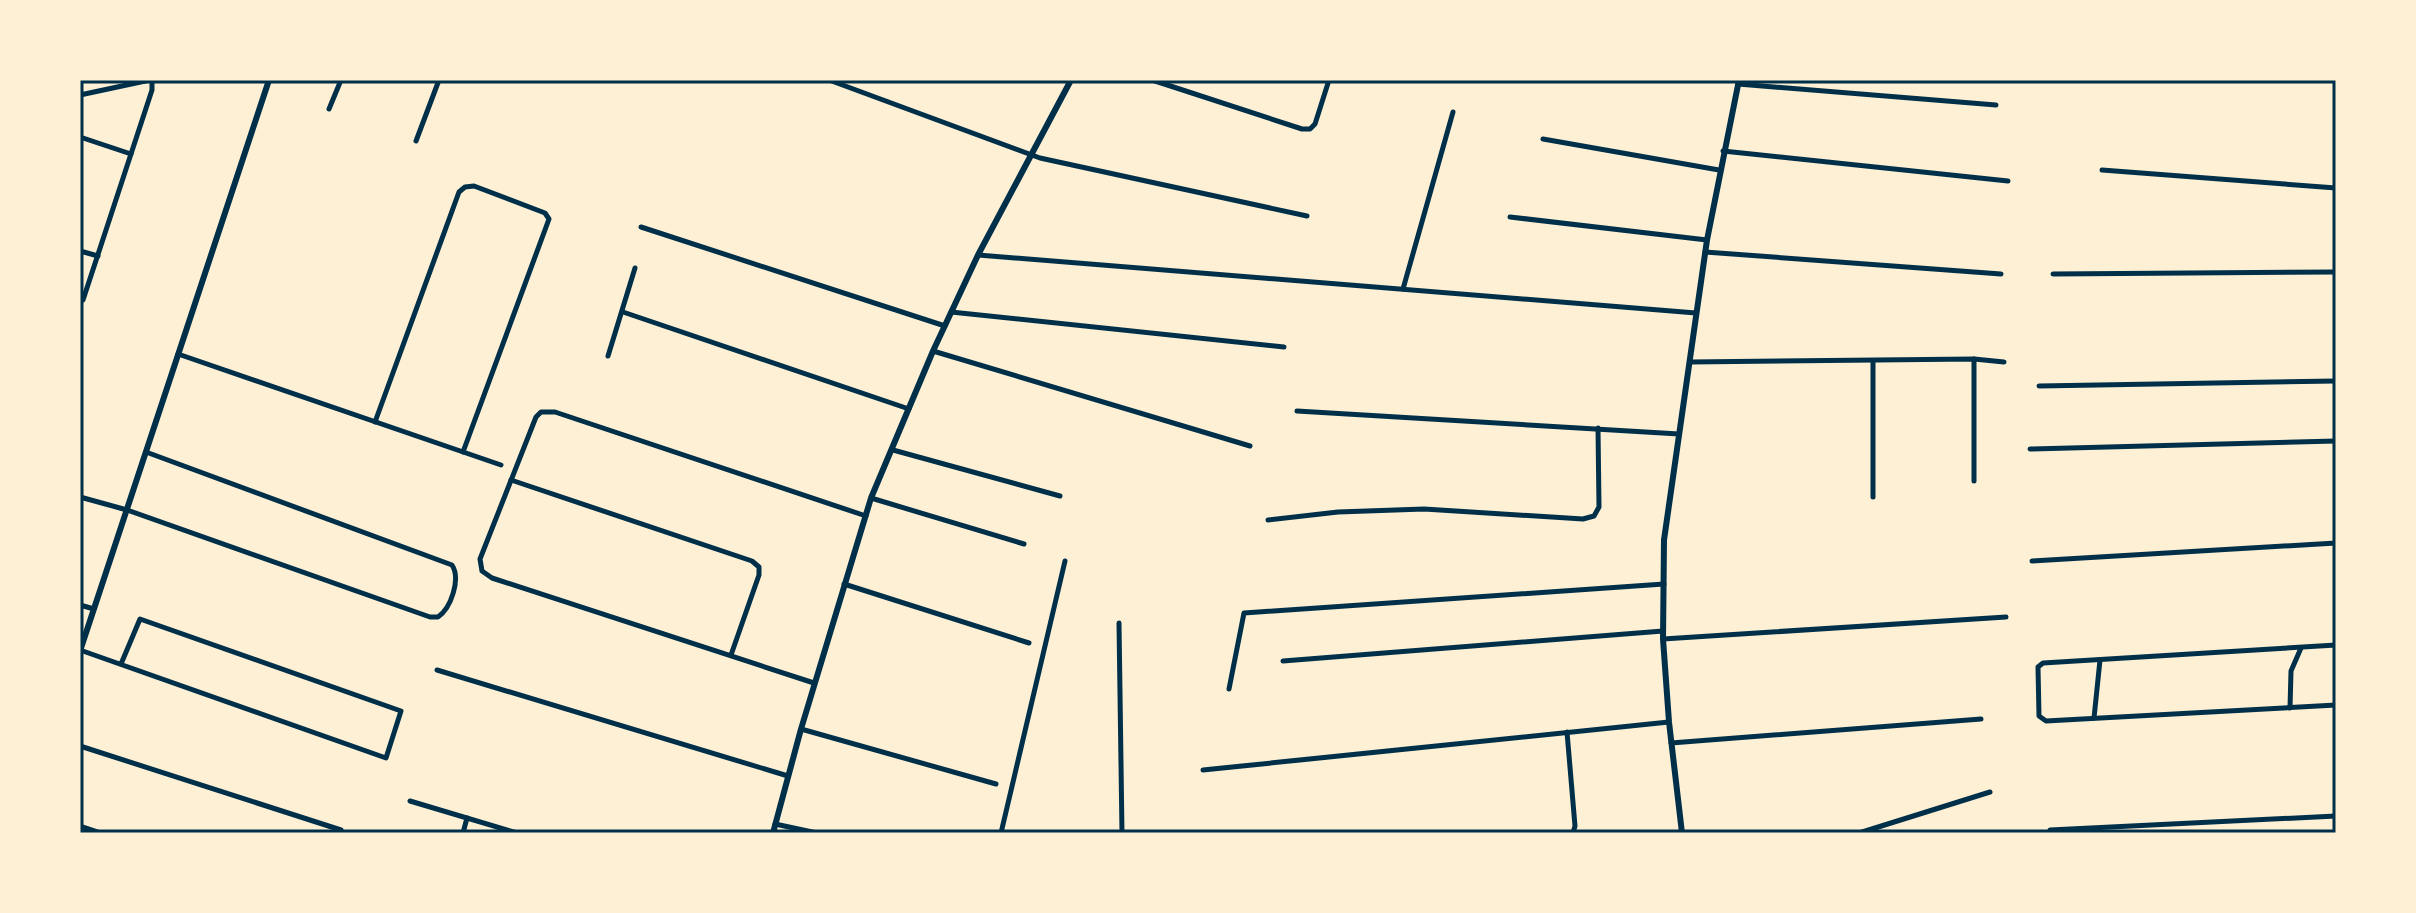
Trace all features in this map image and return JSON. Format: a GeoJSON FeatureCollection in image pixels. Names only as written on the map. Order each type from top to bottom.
{"type":"FeatureCollection","features":[{"type":"Feature","properties":{"kind":"street"},"geometry":{"type":"LineString","coordinates":[[80,95],[151,80],[152,90],[83,300]]}},
{"type":"Feature","properties":{"kind":"street"},"geometry":{"type":"LineString","coordinates":[[121,664],[140,619],[401,711],[386,758],[80,650],[269,80]]}},
{"type":"Feature","properties":{"kind":"street"},"geometry":{"type":"LineString","coordinates":[[329,109],[341,80]]}},
{"type":"Feature","properties":{"kind":"street"},"geometry":{"type":"LineString","coordinates":[[416,141],[439,80]]}},
{"type":"Feature","properties":{"kind":"street"},"geometry":{"type":"LineString","coordinates":[[829,80],[1031,154],[1307,216]]}},
{"type":"Feature","properties":{"kind":"street"},"geometry":{"type":"LineString","coordinates":[[773,833],[814,683],[871,498],[933,351],[978,255],[1071,80]]}},
{"type":"Feature","properties":{"kind":"street"},"geometry":{"type":"LineString","coordinates":[[1152,80],[1310,129],[1315,124],[1329,80]]}},
{"type":"Feature","properties":{"kind":"street"},"geometry":{"type":"LineString","coordinates":[[1682,833],[1663,635],[1664,540],[1705,252],[1738,82],[1996,105]]}},
{"type":"Feature","properties":{"kind":"street"},"geometry":{"type":"LineString","coordinates":[[1403,289],[1453,112]]}},
{"type":"Feature","properties":{"kind":"street"},"geometry":{"type":"LineString","coordinates":[[80,137],[131,154]]}},
{"type":"Feature","properties":{"kind":"street"},"geometry":{"type":"LineString","coordinates":[[1543,139],[1719,170]]}},
{"type":"Feature","properties":{"kind":"street"},"geometry":{"type":"LineString","coordinates":[[1723,151],[2008,181]]}},
{"type":"Feature","properties":{"kind":"street"},"geometry":{"type":"LineString","coordinates":[[2102,170],[2336,188]]}},
{"type":"Feature","properties":{"kind":"street"},"geometry":{"type":"LineString","coordinates":[[375,422],[459,192],[465,187],[474,186],[545,213],[549,226],[463,452]]}},
{"type":"Feature","properties":{"kind":"street"},"geometry":{"type":"LineString","coordinates":[[1510,217],[1707,240]]}},
{"type":"Feature","properties":{"kind":"street"},"geometry":{"type":"LineString","coordinates":[[641,227],[945,326]]}},
{"type":"Feature","properties":{"kind":"street"},"geometry":{"type":"LineString","coordinates":[[80,251],[98,256]]}},
{"type":"Feature","properties":{"kind":"street"},"geometry":{"type":"LineString","coordinates":[[1705,252],[2001,274]]}},
{"type":"Feature","properties":{"kind":"street"},"geometry":{"type":"LineString","coordinates":[[978,255],[1696,313]]}},
{"type":"Feature","properties":{"kind":"street"},"geometry":{"type":"LineString","coordinates":[[608,356],[635,268]]}},
{"type":"Feature","properties":{"kind":"street"},"geometry":{"type":"LineString","coordinates":[[2053,274],[2336,272]]}},
{"type":"Feature","properties":{"kind":"street"},"geometry":{"type":"LineString","coordinates":[[623,312],[909,409]]}},
{"type":"Feature","properties":{"kind":"street"},"geometry":{"type":"LineString","coordinates":[[951,312],[1284,347]]}},
{"type":"Feature","properties":{"kind":"street"},"geometry":{"type":"LineString","coordinates":[[933,351],[1250,446]]}},
{"type":"Feature","properties":{"kind":"street"},"geometry":{"type":"LineString","coordinates":[[178,354],[501,465]]}},
{"type":"Feature","properties":{"kind":"street"},"geometry":{"type":"LineString","coordinates":[[1690,362],[1974,359],[2004,362]]}},
{"type":"Feature","properties":{"kind":"street"},"geometry":{"type":"LineString","coordinates":[[1974,359],[1974,481]]}},
{"type":"Feature","properties":{"kind":"street"},"geometry":{"type":"LineString","coordinates":[[1873,362],[1873,497]]}},
{"type":"Feature","properties":{"kind":"street"},"geometry":{"type":"LineString","coordinates":[[2039,386],[2336,381]]}},
{"type":"Feature","properties":{"kind":"street"},"geometry":{"type":"LineString","coordinates":[[1297,411],[1679,434]]}},
{"type":"Feature","properties":{"kind":"street"},"geometry":{"type":"LineString","coordinates":[[814,683],[492,578],[482,571],[480,559],[536,417],[541,412],[555,412],[866,516]]}},
{"type":"Feature","properties":{"kind":"street"},"geometry":{"type":"LineString","coordinates":[[1268,520],[1338,512],[1424,509],[1583,519],[1594,516],[1599,507],[1598,428]]}},
{"type":"Feature","properties":{"kind":"street"},"geometry":{"type":"LineString","coordinates":[[2030,449],[2336,441]]}},
{"type":"Feature","properties":{"kind":"street"},"geometry":{"type":"LineString","coordinates":[[893,450],[1060,496]]}},
{"type":"Feature","properties":{"kind":"street"},"geometry":{"type":"LineString","coordinates":[[80,497],[127,510],[430,617],[438,617],[445,612],[457,579],[452,565],[146,452]]}},
{"type":"Feature","properties":{"kind":"street"},"geometry":{"type":"LineString","coordinates":[[511,480],[752,561],[759,567],[759,575],[731,655]]}},
{"type":"Feature","properties":{"kind":"street"},"geometry":{"type":"LineString","coordinates":[[871,498],[1024,544]]}},
{"type":"Feature","properties":{"kind":"street"},"geometry":{"type":"LineString","coordinates":[[2032,561],[2336,543]]}},
{"type":"Feature","properties":{"kind":"street"},"geometry":{"type":"LineString","coordinates":[[1001,833],[1065,561]]}},
{"type":"Feature","properties":{"kind":"street"},"geometry":{"type":"LineString","coordinates":[[844,584],[1029,643]]}},
{"type":"Feature","properties":{"kind":"street"},"geometry":{"type":"LineString","coordinates":[[1229,689],[1244,613],[1664,584]]}},
{"type":"Feature","properties":{"kind":"street"},"geometry":{"type":"LineString","coordinates":[[80,605],[94,609]]}},
{"type":"Feature","properties":{"kind":"street"},"geometry":{"type":"LineString","coordinates":[[1283,661],[1663,635],[2006,617]]}},
{"type":"Feature","properties":{"kind":"street"},"geometry":{"type":"LineString","coordinates":[[1119,623],[1122,833]]}},
{"type":"Feature","properties":{"kind":"street"},"geometry":{"type":"LineString","coordinates":[[2336,645],[2043,663],[2038,667],[2039,716],[2046,721],[2336,705]]}},
{"type":"Feature","properties":{"kind":"street"},"geometry":{"type":"LineString","coordinates":[[2290,708],[2291,671],[2301,647]]}},
{"type":"Feature","properties":{"kind":"street"},"geometry":{"type":"LineString","coordinates":[[2094,718],[2100,659]]}},
{"type":"Feature","properties":{"kind":"street"},"geometry":{"type":"LineString","coordinates":[[437,670],[788,776]]}},
{"type":"Feature","properties":{"kind":"street"},"geometry":{"type":"LineString","coordinates":[[1671,743],[1981,719]]}},
{"type":"Feature","properties":{"kind":"street"},"geometry":{"type":"LineString","coordinates":[[1203,770],[1669,722]]}},
{"type":"Feature","properties":{"kind":"street"},"geometry":{"type":"LineString","coordinates":[[801,729],[996,784]]}},
{"type":"Feature","properties":{"kind":"street"},"geometry":{"type":"LineString","coordinates":[[1567,732],[1575,826],[1573,833]]}},
{"type":"Feature","properties":{"kind":"street"},"geometry":{"type":"LineString","coordinates":[[80,746],[341,830]]}},
{"type":"Feature","properties":{"kind":"street"},"geometry":{"type":"LineString","coordinates":[[1859,833],[1990,792]]}},
{"type":"Feature","properties":{"kind":"street"},"geometry":{"type":"LineString","coordinates":[[410,801],[517,833]]}},
{"type":"Feature","properties":{"kind":"street"},"geometry":{"type":"LineString","coordinates":[[2050,830],[2336,816]]}},
{"type":"Feature","properties":{"kind":"street"},"geometry":{"type":"LineString","coordinates":[[463,833],[467,818]]}},
{"type":"Feature","properties":{"kind":"street"},"geometry":{"type":"LineString","coordinates":[[775,824],[817,833]]}},
{"type":"Feature","properties":{"kind":"street"},"geometry":{"type":"LineString","coordinates":[[80,826],[101,833]]}}]}
